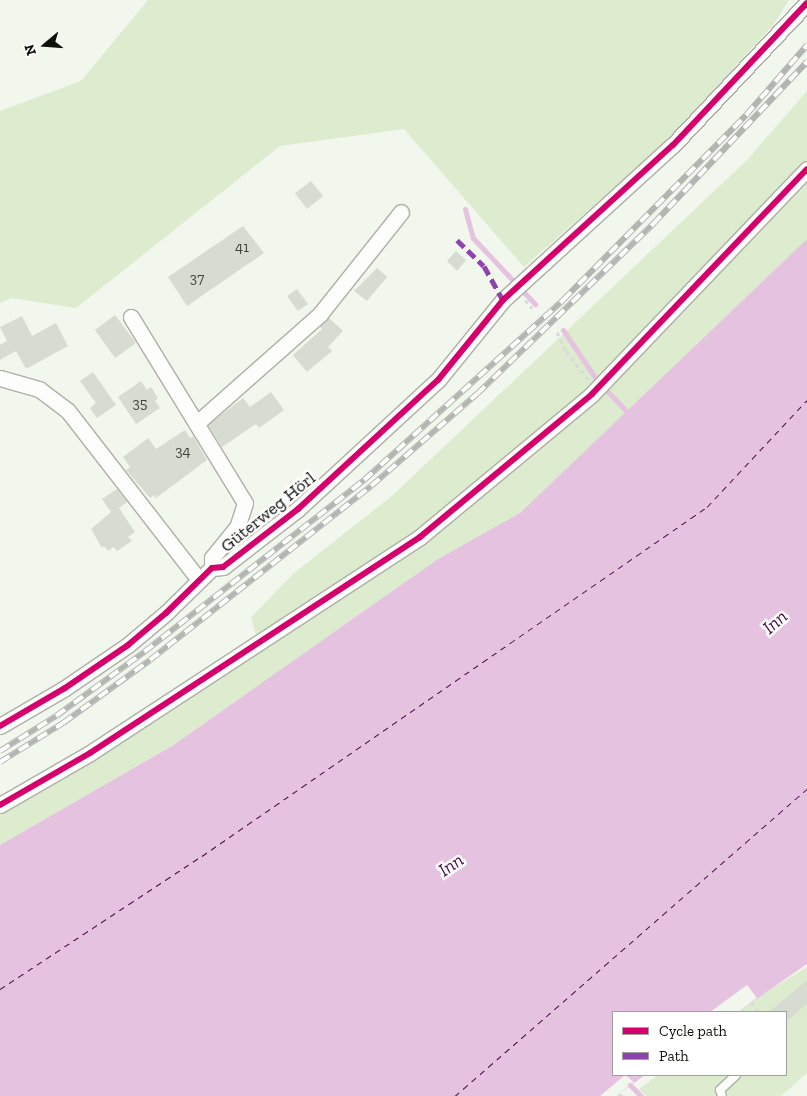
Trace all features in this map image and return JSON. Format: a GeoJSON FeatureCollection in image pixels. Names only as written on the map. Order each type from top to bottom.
{"type":"FeatureCollection","features":[{"type":"Feature","properties":{"kind":"street","name":"Güterweg Hörl"},"geometry":{"type":"LineString","coordinates":[[0,726],[65,688],[128,645],[212,568],[223,568],[298,509],[400,416],[463,353],[503,300],[608,208],[673,145],[807,3]]}},
{"type":"Feature","properties":{"kind":"street"},"geometry":{"type":"LineString","coordinates":[[0,805],[90,753],[420,537],[596,390],[807,169]]}},
{"type":"Feature","properties":{"kind":"street"},"geometry":{"type":"LineString","coordinates":[[197,422],[320,314],[401,212]]}},
{"type":"Feature","properties":{"kind":"street"},"geometry":{"type":"LineString","coordinates":[[131,317],[245,503],[237,527],[212,558],[212,568]]}},
{"type":"Feature","properties":{"kind":"street"},"geometry":{"type":"LineString","coordinates":[[0,378],[39,389],[68,411],[199,580]]}},
{"type":"Feature","properties":{"kind":"lane"},"geometry":{"type":"LineString","coordinates":[[722,1096],[720,1090],[735,1076]]}},
{"type":"Feature","properties":{"kind":"path"},"geometry":{"type":"LineString","coordinates":[[557,332],[566,351],[596,390]]}},
{"type":"Feature","properties":{"kind":"path"},"geometry":{"type":"LineString","coordinates":[[751,1002],[758,1011]]}},
{"type":"Feature","properties":{"kind":"green space"},"geometry":{"type":"Polygon","coordinates":[[[148,0],[789,0],[774,24],[669,139],[524,267],[404,129],[280,146],[76,308],[11,298],[0,303],[0,111],[81,81],[148,0]]]}},
{"type":"Feature","properties":{"kind":"green space"},"geometry":{"type":"Polygon","coordinates":[[[807,91],[807,239],[520,513],[438,559],[172,746],[0,845],[0,810],[259,646],[251,617],[293,574],[393,495],[747,160],[807,91]]]}},
{"type":"Feature","properties":{"kind":"green space"},"geometry":{"type":"Polygon","coordinates":[[[807,967],[807,1073],[781,1096],[646,1096],[639,1089],[657,1076],[787,1076],[787,1011],[713,1011],[757,998],[807,967]]]}},
{"type":"Feature","properties":{"kind":"water","name":"Inn"},"geometry":{"type":"Polygon","coordinates":[[[807,239],[807,964],[739,1011],[612,1011],[612,1076],[644,1076],[616,1096],[0,1096],[0,845],[172,746],[438,559],[520,513],[807,239]]]}},
{"type":"Feature","properties":{"kind":"pier"},"geometry":{"type":"Polygon","coordinates":[[[747,985],[757,998],[739,1011],[711,1011],[747,985]]]}},
{"type":"Feature","properties":{"kind":"pier"},"geometry":{"type":"Polygon","coordinates":[[[624,1076],[634,1082],[616,1096],[600,1096],[624,1076]]]}},
{"type":"Feature","properties":{"kind":"building"},"geometry":{"type":"Polygon","coordinates":[[[311,181],[323,196],[307,209],[295,193],[311,181]]]}},
{"type":"Feature","properties":{"kind":"building"},"geometry":{"type":"Polygon","coordinates":[[[243,226],[264,253],[187,306],[168,277],[243,226]]]}},
{"type":"Feature","properties":{"kind":"building"},"geometry":{"type":"Polygon","coordinates":[[[456,251],[466,260],[457,271],[447,261],[456,251]]]}},
{"type":"Feature","properties":{"kind":"building"},"geometry":{"type":"Polygon","coordinates":[[[377,268],[387,277],[367,301],[354,291],[377,268]]]}},
{"type":"Feature","properties":{"kind":"building"},"geometry":{"type":"Polygon","coordinates":[[[297,289],[308,304],[298,311],[287,296],[297,289]]]}},
{"type":"Feature","properties":{"kind":"building"},"geometry":{"type":"Polygon","coordinates":[[[115,315],[136,343],[115,358],[95,330],[115,315]]]}},
{"type":"Feature","properties":{"kind":"building"},"geometry":{"type":"Polygon","coordinates":[[[22,316],[32,336],[56,323],[68,346],[26,369],[16,351],[0,360],[0,345],[7,341],[0,327],[22,316]]]}},
{"type":"Feature","properties":{"kind":"building"},"geometry":{"type":"Polygon","coordinates":[[[329,318],[343,331],[328,347],[332,351],[307,372],[293,355],[322,329],[320,327],[329,318]]]}},
{"type":"Feature","properties":{"kind":"building"},"geometry":{"type":"Polygon","coordinates":[[[93,372],[116,405],[97,418],[90,408],[96,403],[80,381],[93,372]]]}},
{"type":"Feature","properties":{"kind":"building"},"geometry":{"type":"Polygon","coordinates":[[[141,381],[147,390],[151,387],[158,398],[155,401],[160,408],[136,424],[118,397],[141,381]]]}},
{"type":"Feature","properties":{"kind":"building"},"geometry":{"type":"Polygon","coordinates":[[[271,392],[284,410],[259,428],[256,424],[222,447],[208,425],[243,398],[250,407],[271,392]]]}},
{"type":"Feature","properties":{"kind":"building"},"geometry":{"type":"Polygon","coordinates":[[[185,430],[190,438],[193,436],[207,460],[156,498],[154,495],[150,498],[126,470],[130,467],[123,457],[148,438],[156,449],[185,430]]]}},
{"type":"Feature","properties":{"kind":"building"},"geometry":{"type":"Polygon","coordinates":[[[117,489],[127,502],[119,508],[135,532],[128,537],[132,541],[117,551],[114,547],[108,551],[104,546],[102,548],[91,529],[111,512],[102,499],[117,489]]]}},
{"type":"Feature","properties":{"kind":"building"},"geometry":{"type":"Polygon","coordinates":[[[807,980],[807,1004],[787,1021],[787,1011],[770,1011],[807,980]]]}},
{"type":"Feature","properties":{"kind":"waterway"},"geometry":{"type":"LineString","coordinates":[[465,209],[473,238],[535,304]]}},
{"type":"Feature","properties":{"kind":"waterway"},"geometry":{"type":"LineString","coordinates":[[563,330],[596,379]]}},
{"type":"Feature","properties":{"kind":"waterway"},"geometry":{"type":"LineString","coordinates":[[606,390],[627,412]]}},
{"type":"Feature","properties":{"kind":"waterway"},"geometry":{"type":"LineString","coordinates":[[630,1085],[641,1096]]}},
{"type":"Feature","properties":{"kind":"ferry route"},"geometry":{"type":"LineString","coordinates":[[0,989],[202,856],[707,507],[807,400]]}},
{"type":"Feature","properties":{"kind":"ferry route"},"geometry":{"type":"LineString","coordinates":[[455,1096],[807,789]]}},
{"type":"Feature","properties":{"kind":"railway"},"geometry":{"type":"LineString","coordinates":[[0,751],[56,716],[144,652],[364,480],[563,300],[746,115],[807,45]]}},
{"type":"Feature","properties":{"kind":"railway"},"geometry":{"type":"LineString","coordinates":[[0,762],[63,723],[150,660],[371,486],[477,394],[653,224],[807,62]]}},
{"type":"Feature","properties":{"kind":"marked path"},"geometry":{"type":"LineString","coordinates":[[457,240],[484,266],[503,300]]}},
{"type":"Feature","properties":{"kind":"cycle path"},"geometry":{"type":"LineString","coordinates":[[0,726],[65,688],[128,645],[166,613],[212,568],[223,567],[298,509],[438,380],[503,300],[673,145],[807,3]]}},
{"type":"Feature","properties":{"kind":"cycle path"},"geometry":{"type":"LineString","coordinates":[[0,805],[90,753],[420,537],[592,394],[807,169]]}}]}
